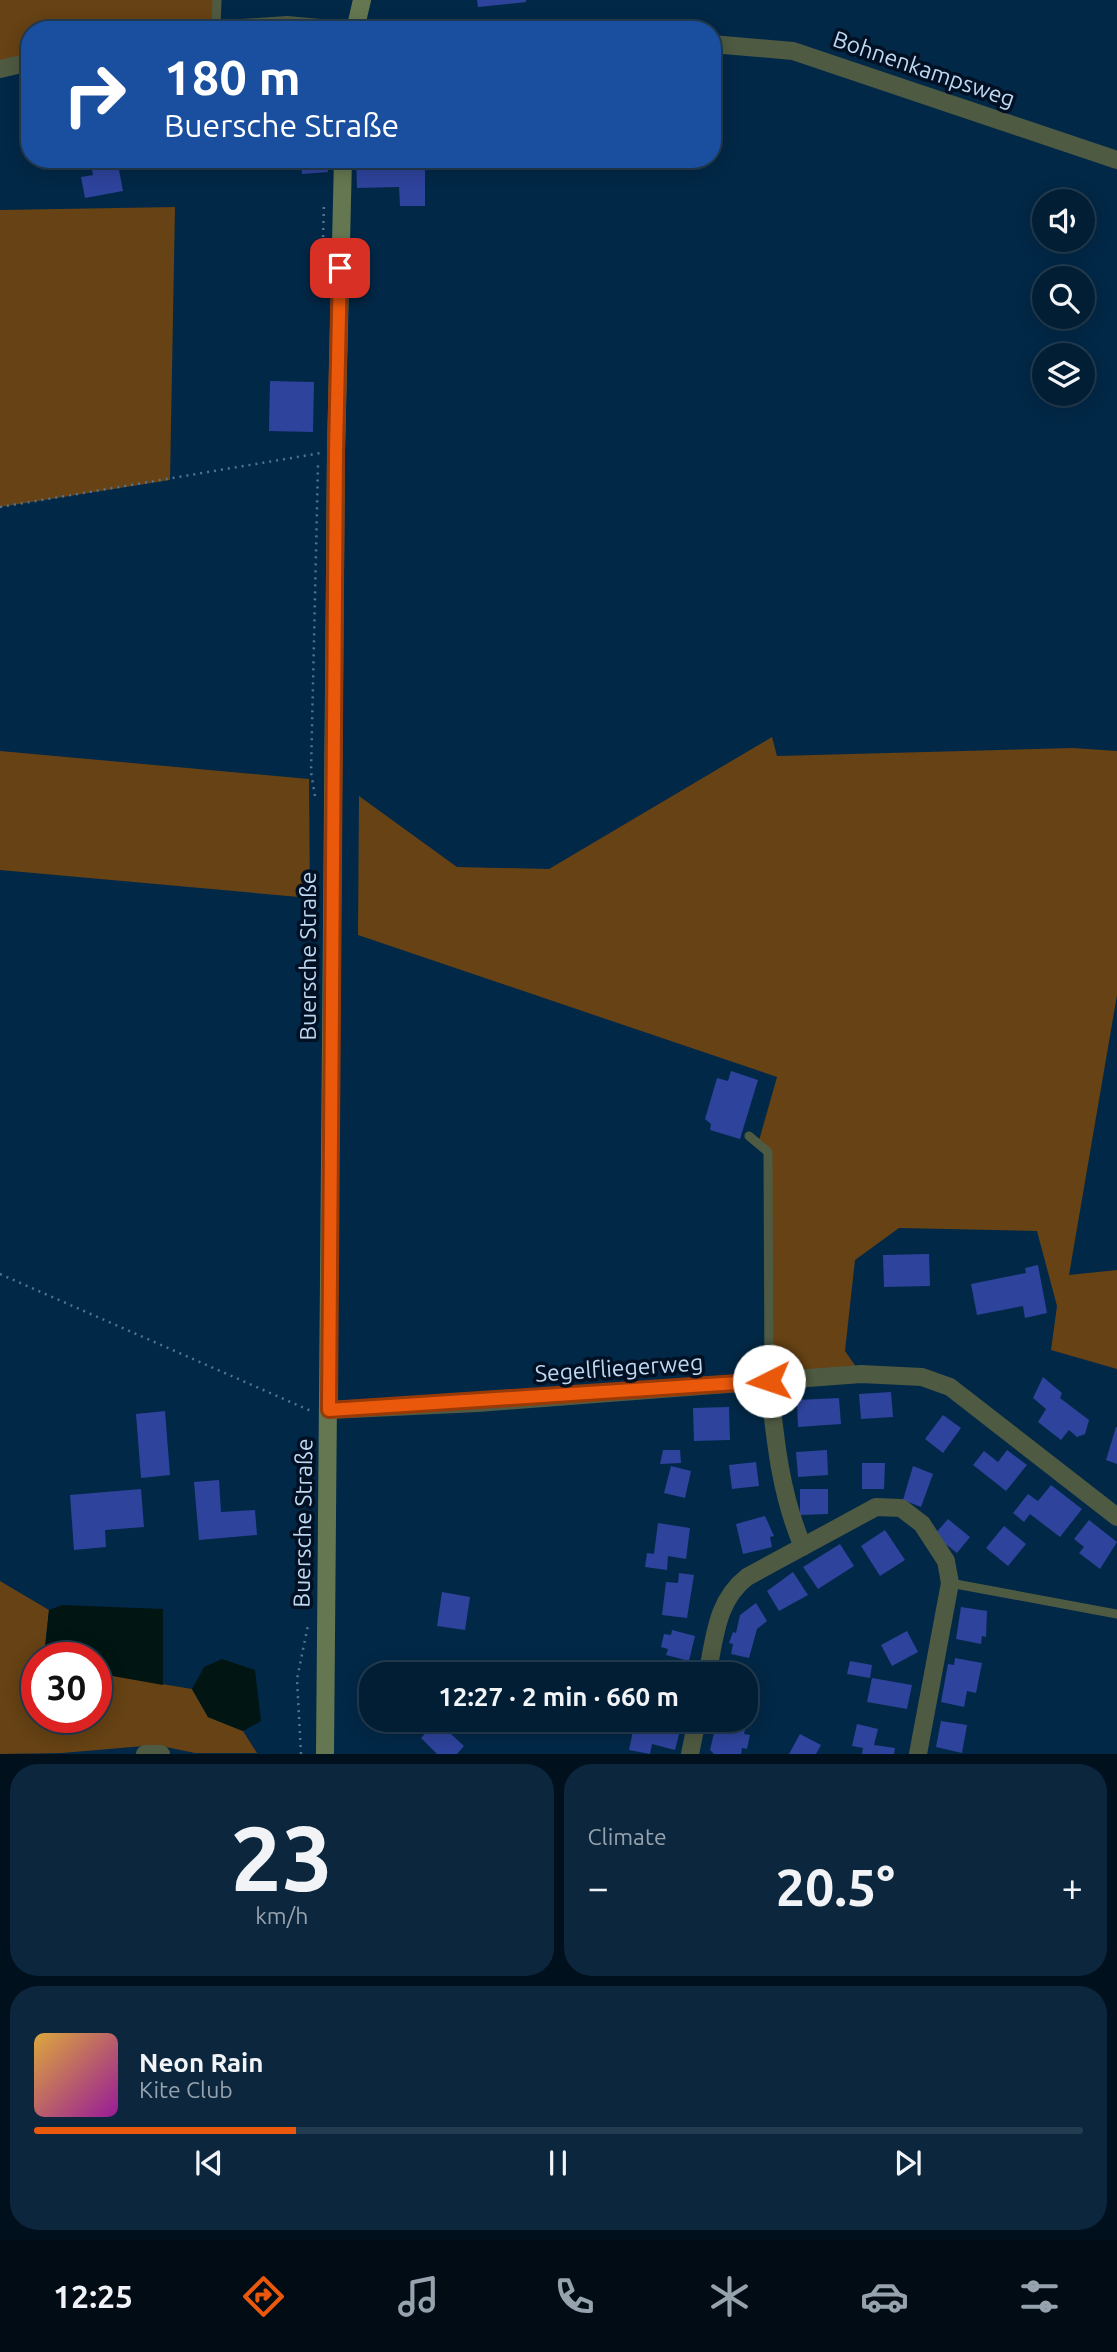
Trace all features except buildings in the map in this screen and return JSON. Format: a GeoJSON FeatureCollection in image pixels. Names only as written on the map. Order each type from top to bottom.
{"type":"FeatureCollection","features":[{"type":"Feature","properties":{"kind":"main road"},"geometry":{"type":"LineString","coordinates":[[357,21],[362,0]]}},
{"type":"Feature","properties":{"kind":"main road","name":"Buersche Straße"},"geometry":{"type":"LineString","coordinates":[[325,1754],[322,1411],[343,168]]}},
{"type":"Feature","properties":{"kind":"street","name":"Bohnenkampsweg"},"geometry":{"type":"LineString","coordinates":[[721,45],[793,51],[1117,160]]}},
{"type":"Feature","properties":{"kind":"street"},"geometry":{"type":"LineString","coordinates":[[0,69],[21,64]]}},
{"type":"Feature","properties":{"kind":"street","name":"Segelfliegerweg"},"geometry":{"type":"LineString","coordinates":[[322,1411],[861,1374],[922,1377],[950,1387],[1117,1517]]}},
{"type":"Feature","properties":{"kind":"street"},"geometry":{"type":"LineString","coordinates":[[769,1381],[777,1464],[788,1513],[803,1547]]}},
{"type":"Feature","properties":{"kind":"street"},"geometry":{"type":"LineString","coordinates":[[710,1662],[722,1607],[731,1589],[876,1507],[901,1508],[922,1524],[946,1561],[950,1583],[918,1754]]}},
{"type":"Feature","properties":{"kind":"street"},"geometry":{"type":"LineString","coordinates":[[690,1754],[695,1732]]}},
{"type":"Feature","properties":{"kind":"street"},"geometry":{"type":"LineString","coordinates":[[145,1754],[162,1754]]}},
{"type":"Feature","properties":{"kind":"lane"},"geometry":{"type":"LineString","coordinates":[[215,21],[217,0]]}},
{"type":"Feature","properties":{"kind":"lane"},"geometry":{"type":"LineString","coordinates":[[749,1136],[768,1153],[769,1381]]}},
{"type":"Feature","properties":{"kind":"lane"},"geometry":{"type":"LineString","coordinates":[[950,1583],[1117,1614]]}},
{"type":"Feature","properties":{"kind":"path"},"geometry":{"type":"LineString","coordinates":[[0,507],[336,452]]}},
{"type":"Feature","properties":{"kind":"path"},"geometry":{"type":"LineString","coordinates":[[0,1274],[322,1411]]}},
{"type":"Feature","properties":{"kind":"path"},"geometry":{"type":"LineString","coordinates":[[301,1754],[297,1679],[309,1619]]}},
{"type":"Feature","properties":{"kind":"shaded area"},"geometry":{"type":"Polygon","coordinates":[[[0,0],[217,0],[213,21],[21,21],[21,64],[0,69],[0,0]]]}},
{"type":"Feature","properties":{"kind":"shaded area"},"geometry":{"type":"Polygon","coordinates":[[[175,207],[170,480],[0,507],[0,210],[175,207]]]}},
{"type":"Feature","properties":{"kind":"shaded area"},"geometry":{"type":"Polygon","coordinates":[[[772,737],[777,756],[1073,748],[1117,751],[1117,995],[1069,1275],[1117,1270],[1117,1369],[1051,1350],[1057,1306],[1037,1231],[899,1228],[855,1260],[845,1351],[861,1374],[769,1381],[768,1153],[758,1144],[777,1077],[358,935],[359,796],[457,867],[549,869],[772,737]]]}},
{"type":"Feature","properties":{"kind":"shaded area"},"geometry":{"type":"Polygon","coordinates":[[[0,751],[309,779],[310,898],[0,870],[0,751]]]}},
{"type":"Feature","properties":{"kind":"shaded area"},"geometry":{"type":"Polygon","coordinates":[[[0,1581],[49,1610],[46,1642],[21,1642],[21,1733],[112,1733],[112,1676],[192,1689],[208,1717],[243,1731],[257,1753],[195,1753],[156,1745],[62,1753],[0,1754],[0,1581]]]}},
{"type":"Feature","properties":{"kind":"shaded area"},"geometry":{"type":"Polygon","coordinates":[[[62,1605],[163,1609],[163,1685],[112,1676],[112,1642],[46,1642],[49,1610],[62,1605]]]}},
{"type":"Feature","properties":{"kind":"shaded area"},"geometry":{"type":"Polygon","coordinates":[[[222,1659],[255,1670],[261,1721],[243,1731],[208,1717],[192,1689],[204,1667],[222,1659]]]}},
{"type":"Feature","properties":{"kind":"route"},"geometry":{"type":"LineString","coordinates":[[340,268],[336,452],[329,1410],[478,1403],[769,1381]]}}]}
